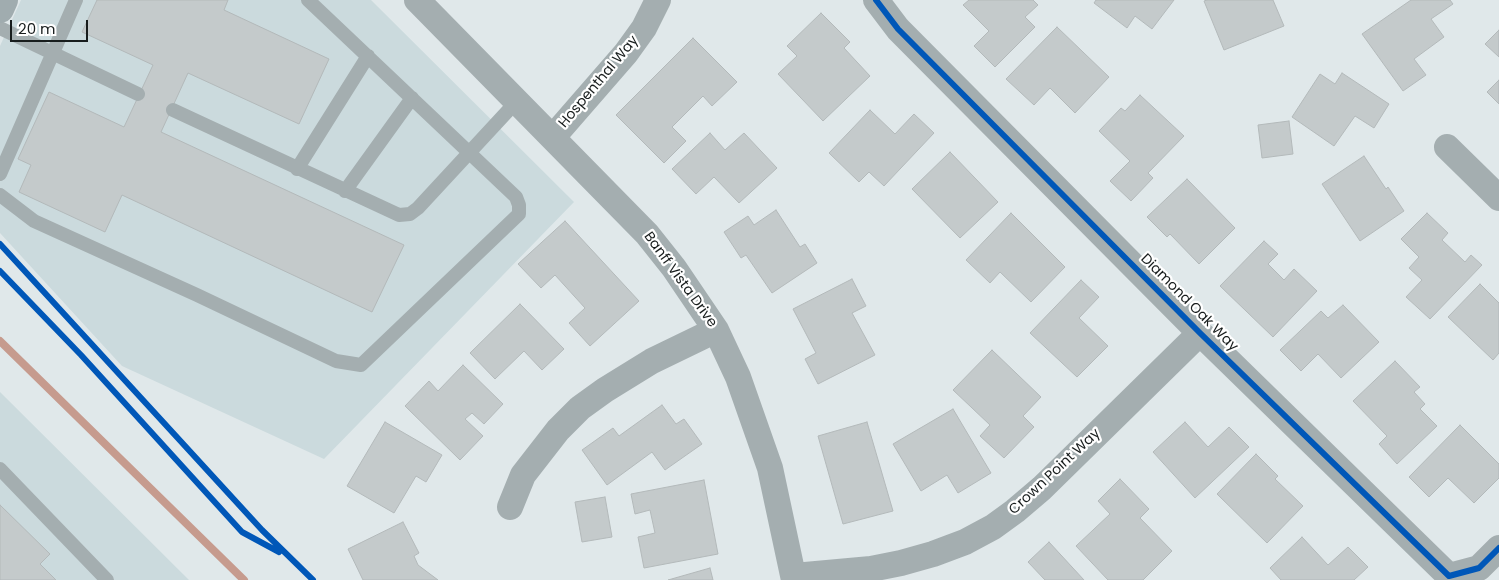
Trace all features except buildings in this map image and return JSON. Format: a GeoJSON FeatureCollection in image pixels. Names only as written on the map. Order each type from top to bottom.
{"type":"FeatureCollection","features":[{"type":"Feature","properties":{"kind":"street"},"geometry":{"type":"LineString","coordinates":[[0,9],[4,0]]}},
{"type":"Feature","properties":{"kind":"street","name":"Banff Vista Drive"},"geometry":{"type":"LineString","coordinates":[[417,0],[647,234],[674,268],[716,330],[738,377],[770,468],[794,578]]}},
{"type":"Feature","properties":{"kind":"street","name":"Hospenthal Way"},"geometry":{"type":"LineString","coordinates":[[553,137],[626,53],[644,28],[658,0]]}},
{"type":"Feature","properties":{"kind":"street","name":"Diamond Oak Way"},"geometry":{"type":"LineString","coordinates":[[876,0],[898,29],[1200,333],[1448,576],[1479,568],[1499,548]]}},
{"type":"Feature","properties":{"kind":"street"},"geometry":{"type":"LineString","coordinates":[[1448,147],[1499,198]]}},
{"type":"Feature","properties":{"kind":"street"},"geometry":{"type":"LineString","coordinates":[[510,507],[523,475],[558,430],[580,408],[652,361],[716,330]]}},
{"type":"Feature","properties":{"kind":"street","name":"Crown Point Way"},"geometry":{"type":"LineString","coordinates":[[794,578],[901,563],[965,542],[993,527],[1042,488],[1200,333]]}},
{"type":"Feature","properties":{"kind":"lane"},"geometry":{"type":"LineString","coordinates":[[0,174],[76,0]]}},
{"type":"Feature","properties":{"kind":"lane"},"geometry":{"type":"LineString","coordinates":[[0,195],[34,221],[336,361],[361,365],[519,214],[519,205],[516,197],[308,0]]}},
{"type":"Feature","properties":{"kind":"lane"},"geometry":{"type":"LineString","coordinates":[[0,28],[138,94]]}},
{"type":"Feature","properties":{"kind":"lane"},"geometry":{"type":"LineString","coordinates":[[297,169],[368,56]]}},
{"type":"Feature","properties":{"kind":"lane"},"geometry":{"type":"LineString","coordinates":[[345,191],[412,98]]}},
{"type":"Feature","properties":{"kind":"lane"},"geometry":{"type":"LineString","coordinates":[[173,110],[399,215],[410,214],[418,208],[517,101]]}},
{"type":"Feature","properties":{"kind":"lane"},"geometry":{"type":"LineString","coordinates":[[0,469],[107,580]]}},
{"type":"Feature","properties":{"kind":"shaded area"},"geometry":{"type":"Polygon","coordinates":[[[21,0],[371,0],[574,202],[324,459],[122,366],[0,233],[0,46],[21,0]]]}},
{"type":"Feature","properties":{"kind":"shaded area"},"geometry":{"type":"Polygon","coordinates":[[[0,392],[189,580],[0,580],[0,392]]]}},
{"type":"Feature","properties":{"kind":"waterway"},"geometry":{"type":"LineString","coordinates":[[0,341],[244,580]]}},
{"type":"Feature","properties":{"kind":"cycle path"},"geometry":{"type":"LineString","coordinates":[[876,0],[898,29],[1200,333],[1449,576],[1479,568],[1499,548]]}},
{"type":"Feature","properties":{"kind":"cycle path"},"geometry":{"type":"LineString","coordinates":[[0,244],[262,530],[313,580]]}},
{"type":"Feature","properties":{"kind":"cycle path"},"geometry":{"type":"LineString","coordinates":[[0,271],[81,355],[242,532],[279,552]]}}]}
